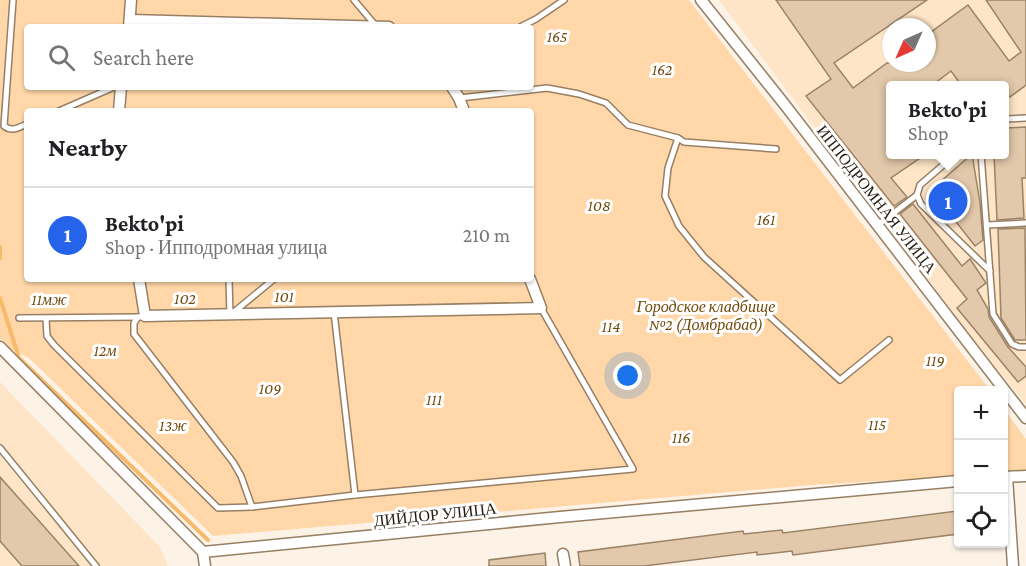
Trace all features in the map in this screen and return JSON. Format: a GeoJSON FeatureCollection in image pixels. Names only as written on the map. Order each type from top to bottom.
{"type":"FeatureCollection","features":[{"type":"Feature","properties":{"kind":"street"},"geometry":{"type":"LineString","coordinates":[[131,0],[130,23],[212,24]]}},
{"type":"Feature","properties":{"kind":"street","name":"ИППОДРОМНАЯ УЛИЦА"},"geometry":{"type":"LineString","coordinates":[[701,0],[1026,418]]}},
{"type":"Feature","properties":{"kind":"street"},"geometry":{"type":"LineString","coordinates":[[119,108],[121,90]]}},
{"type":"Feature","properties":{"kind":"street"},"geometry":{"type":"LineString","coordinates":[[454,90],[463,108]]}},
{"type":"Feature","properties":{"kind":"street"},"geometry":{"type":"LineString","coordinates":[[139,282],[141,317],[541,308],[531,282]]}},
{"type":"Feature","properties":{"kind":"street"},"geometry":{"type":"LineString","coordinates":[[0,347],[203,552],[205,566]]}},
{"type":"Feature","properties":{"kind":"street"},"geometry":{"type":"LineString","coordinates":[[1008,477],[1026,476]]}},
{"type":"Feature","properties":{"kind":"street","name":"ДИЙДОР УЛИЦА"},"geometry":{"type":"LineString","coordinates":[[203,552],[954,481]]}},
{"type":"Feature","properties":{"kind":"street"},"geometry":{"type":"LineString","coordinates":[[1007,494],[1013,566]]}},
{"type":"Feature","properties":{"kind":"street"},"geometry":{"type":"LineString","coordinates":[[564,554],[565,566]]}},
{"type":"Feature","properties":{"kind":"lane"},"geometry":{"type":"LineString","coordinates":[[13,0],[4,126],[15,129],[24,125]]}},
{"type":"Feature","properties":{"kind":"lane"},"geometry":{"type":"LineString","coordinates":[[354,0],[374,24]]}},
{"type":"Feature","properties":{"kind":"lane"},"geometry":{"type":"LineString","coordinates":[[526,24],[564,0]]}},
{"type":"Feature","properties":{"kind":"lane"},"geometry":{"type":"LineString","coordinates":[[534,89],[547,88],[579,94],[606,103],[628,126],[678,138],[684,142],[776,149]]}},
{"type":"Feature","properties":{"kind":"lane"},"geometry":{"type":"LineString","coordinates":[[66,108],[107,90]]}},
{"type":"Feature","properties":{"kind":"lane"},"geometry":{"type":"LineString","coordinates":[[459,98],[529,90]]}},
{"type":"Feature","properties":{"kind":"lane"},"geometry":{"type":"LineString","coordinates":[[1009,119],[1026,118]]}},
{"type":"Feature","properties":{"kind":"lane"},"geometry":{"type":"LineString","coordinates":[[678,138],[668,168],[665,196],[679,226],[704,257],[840,380],[889,340]]}},
{"type":"Feature","properties":{"kind":"lane"},"geometry":{"type":"LineString","coordinates":[[878,225],[917,195],[920,185],[950,159]]}},
{"type":"Feature","properties":{"kind":"lane"},"geometry":{"type":"LineString","coordinates":[[981,159],[993,314],[1012,344],[1026,347]]}},
{"type":"Feature","properties":{"kind":"lane"},"geometry":{"type":"LineString","coordinates":[[917,195],[921,204],[990,272]]}},
{"type":"Feature","properties":{"kind":"lane"},"geometry":{"type":"LineString","coordinates":[[987,225],[1026,223]]}},
{"type":"Feature","properties":{"kind":"lane"},"geometry":{"type":"LineString","coordinates":[[229,282],[230,315]]}},
{"type":"Feature","properties":{"kind":"lane"},"geometry":{"type":"LineString","coordinates":[[230,315],[270,282]]}},
{"type":"Feature","properties":{"kind":"lane"},"geometry":{"type":"LineString","coordinates":[[46,319],[47,336],[218,508],[252,507],[633,469],[541,308]]}},
{"type":"Feature","properties":{"kind":"lane"},"geometry":{"type":"LineString","coordinates":[[334,312],[355,495]]}},
{"type":"Feature","properties":{"kind":"lane"},"geometry":{"type":"LineString","coordinates":[[19,318],[141,317]]}},
{"type":"Feature","properties":{"kind":"lane"},"geometry":{"type":"LineString","coordinates":[[141,317],[134,323],[134,334],[233,462],[241,476],[252,507]]}},
{"type":"Feature","properties":{"kind":"lane"},"geometry":{"type":"LineString","coordinates":[[0,448],[96,566]]}},
{"type":"Feature","properties":{"kind":"shaded area"},"geometry":{"type":"Polygon","coordinates":[[[719,0],[1026,0],[1026,405],[973,339],[719,0]]]}},
{"type":"Feature","properties":{"kind":"shaded area"},"geometry":{"type":"Polygon","coordinates":[[[0,382],[160,547],[168,566],[0,566],[0,382]]]}},
{"type":"Feature","properties":{"kind":"green space","name":"Городское кладбище №2 (Домбрабад)"},"geometry":{"type":"Polygon","coordinates":[[[0,0],[689,0],[987,386],[954,386],[954,476],[812,485],[213,536],[29,358],[10,349],[0,339],[0,0]]]}},
{"type":"Feature","properties":{"kind":"green space"},"geometry":{"type":"Polygon","coordinates":[[[1008,414],[1026,439],[1026,470],[1008,472],[1008,414]]]}},
{"type":"Feature","properties":{"kind":"building"},"geometry":{"type":"Polygon","coordinates":[[[776,0],[927,0],[900,18],[882,18],[882,30],[834,63],[853,88],[882,67],[882,72],[936,72],[936,28],[968,5],[1009,61],[1021,52],[986,0],[1026,0],[1026,85],[1010,97],[1009,81],[958,81],[951,71],[938,81],[886,81],[886,159],[919,159],[891,178],[907,197],[894,206],[806,96],[831,79],[776,0]]]}},
{"type":"Feature","properties":{"kind":"building"},"geometry":{"type":"Polygon","coordinates":[[[1026,127],[1026,178],[1022,178],[1024,218],[997,220],[994,159],[1009,159],[1009,128],[1026,127]]]}},
{"type":"Feature","properties":{"kind":"building"},"geometry":{"type":"Polygon","coordinates":[[[966,159],[973,159],[983,240],[975,246],[931,190],[966,159]]]}},
{"type":"Feature","properties":{"kind":"building"},"geometry":{"type":"Polygon","coordinates":[[[913,204],[962,266],[970,259],[986,283],[977,290],[988,309],[989,317],[1008,347],[1026,367],[1026,376],[1018,382],[957,308],[967,299],[900,214],[913,204]]]}},
{"type":"Feature","properties":{"kind":"building"},"geometry":{"type":"Polygon","coordinates":[[[1025,228],[1026,340],[1015,340],[1001,318],[998,229],[1025,228]]]}},
{"type":"Feature","properties":{"kind":"building"},"geometry":{"type":"Polygon","coordinates":[[[0,477],[79,566],[22,566],[0,541],[0,477]]]}},
{"type":"Feature","properties":{"kind":"building"},"geometry":{"type":"Polygon","coordinates":[[[954,511],[954,535],[793,555],[792,551],[757,555],[757,552],[644,566],[580,566],[578,552],[743,531],[744,534],[782,530],[783,533],[954,511]]]}},
{"type":"Feature","properties":{"kind":"building"},"geometry":{"type":"Polygon","coordinates":[[[545,553],[546,566],[489,566],[489,560],[545,553]]]}},
{"type":"Feature","properties":{"kind":"waterway"},"geometry":{"type":"LineString","coordinates":[[0,247],[0,258]]}},
{"type":"Feature","properties":{"kind":"waterway"},"geometry":{"type":"LineString","coordinates":[[0,298],[19,358],[208,540]]}},
{"type":"Feature","properties":{"kind":"place","name":"Bekto'pi"},"geometry":{"type":"Point","coordinates":[948,201]}},
{"type":"Feature","properties":{"kind":"park label","name":"165"},"geometry":{"type":"Point","coordinates":[557,36]}},
{"type":"Feature","properties":{"kind":"park label","name":"162"},"geometry":{"type":"Point","coordinates":[662,69]}},
{"type":"Feature","properties":{"kind":"park label","name":"108"},"geometry":{"type":"Point","coordinates":[599,205]}},
{"type":"Feature","properties":{"kind":"park label","name":"161"},"geometry":{"type":"Point","coordinates":[766,219]}},
{"type":"Feature","properties":{"kind":"park label","name":"101"},"geometry":{"type":"Point","coordinates":[284,296]}},
{"type":"Feature","properties":{"kind":"park label","name":"102"},"geometry":{"type":"Point","coordinates":[185,298]}},
{"type":"Feature","properties":{"kind":"park label","name":"11мж"},"geometry":{"type":"Point","coordinates":[49,299]}},
{"type":"Feature","properties":{"kind":"park label","name":"114"},"geometry":{"type":"Point","coordinates":[611,326]}},
{"type":"Feature","properties":{"kind":"park label","name":"12м"},"geometry":{"type":"Point","coordinates":[105,350]}},
{"type":"Feature","properties":{"kind":"park label","name":"119"},"geometry":{"type":"Point","coordinates":[935,360]}},
{"type":"Feature","properties":{"kind":"park label","name":"109"},"geometry":{"type":"Point","coordinates":[270,388]}},
{"type":"Feature","properties":{"kind":"park label","name":"111"},"geometry":{"type":"Point","coordinates":[434,399]}},
{"type":"Feature","properties":{"kind":"park label","name":"115"},"geometry":{"type":"Point","coordinates":[877,424]}},
{"type":"Feature","properties":{"kind":"park label","name":"13ж"},"geometry":{"type":"Point","coordinates":[173,425]}},
{"type":"Feature","properties":{"kind":"park label","name":"116"},"geometry":{"type":"Point","coordinates":[681,437]}}]}
